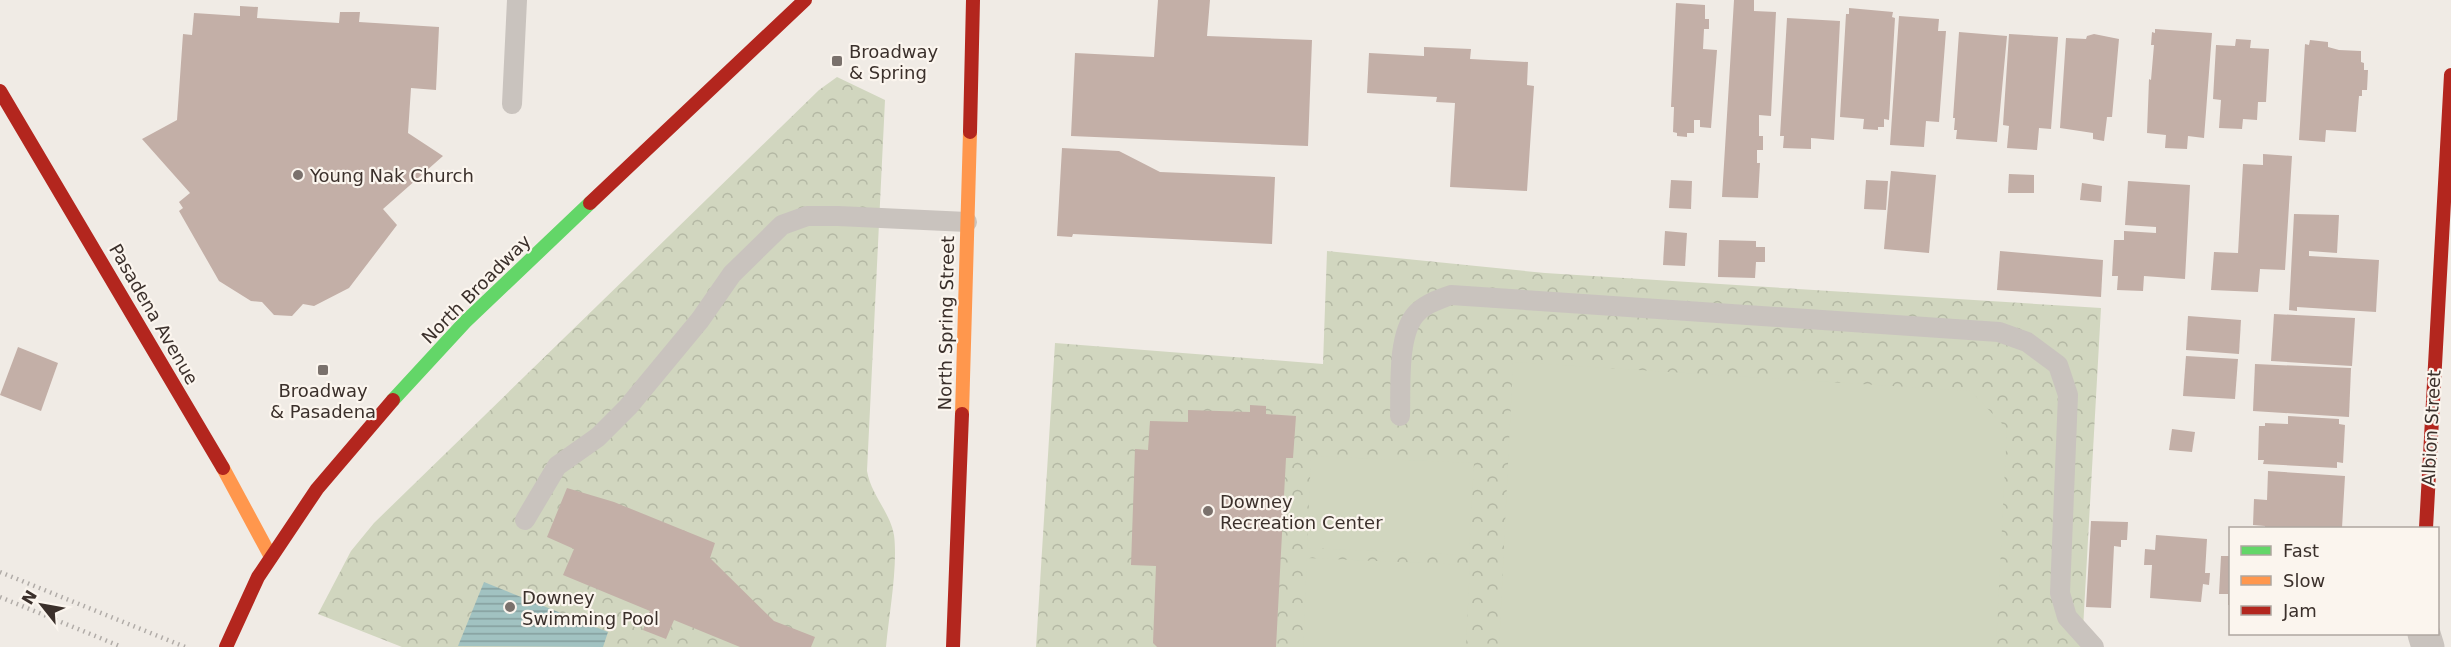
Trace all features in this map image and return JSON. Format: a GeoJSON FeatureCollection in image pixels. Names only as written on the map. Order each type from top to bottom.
{"type":"FeatureCollection","features":[{"type":"Feature","properties":{"kind":"main road","name":"North Broadway"},"geometry":{"type":"LineString","coordinates":[[226,647],[258,577],[271,557],[317,489],[389,404],[465,322],[805,0]]}},
{"type":"Feature","properties":{"kind":"main road","name":"North Spring Street"},"geometry":{"type":"LineString","coordinates":[[953,647],[959,532],[973,0]]}},
{"type":"Feature","properties":{"kind":"main road","name":"Albion Street"},"geometry":{"type":"LineString","coordinates":[[2426,527],[2451,75]]}},
{"type":"Feature","properties":{"kind":"main road","name":"Pasadena Avenue"},"geometry":{"type":"LineString","coordinates":[[0,91],[218,459],[271,557]]}},
{"type":"Feature","properties":{"kind":"lane"},"geometry":{"type":"LineString","coordinates":[[512,104],[517,0]]}},
{"type":"Feature","properties":{"kind":"lane"},"geometry":{"type":"LineString","coordinates":[[525,520],[557,466],[598,436],[628,407],[700,320],[732,274],[782,225],[807,216],[967,222]]}},
{"type":"Feature","properties":{"kind":"lane"},"geometry":{"type":"LineString","coordinates":[[1400,416],[1404,337],[1414,315],[1430,303],[1451,295],[1999,332],[2027,342],[2058,365],[2068,395],[2060,592],[2067,617],[2094,647]]}},
{"type":"Feature","properties":{"kind":"green space"},"geometry":{"type":"Polygon","coordinates":[[[837,77],[885,100],[867,471],[872,488],[889,519],[894,535],[894,576],[886,647],[402,647],[318,614],[351,551],[374,523],[819,90],[837,77]]]}},
{"type":"Feature","properties":{"kind":"green space","name":"Downey Recreation Center"},"geometry":{"type":"Polygon","coordinates":[[[1327,251],[1545,273],[2101,308],[2082,647],[1036,647],[1055,343],[1323,364],[1327,251]]]}},
{"type":"Feature","properties":{"kind":"green space"},"geometry":{"type":"Polygon","coordinates":[[[1513,362],[1971,391],[2007,429],[1996,647],[1499,647],[1513,362]]]}},
{"type":"Feature","properties":{"kind":"green space"},"geometry":{"type":"Polygon","coordinates":[[[1311,456],[1474,463],[1469,555],[1307,548],[1311,456]]]}},
{"type":"Feature","properties":{"kind":"green space"},"geometry":{"type":"Polygon","coordinates":[[[1307,558],[1470,565],[1466,647],[1303,647],[1307,558]]]}},
{"type":"Feature","properties":{"kind":"water","name":"Downey Swimming Pool"},"geometry":{"type":"Polygon","coordinates":[[[484,582],[608,632],[603,647],[458,646],[484,582]]]}},
{"type":"Feature","properties":{"kind":"building"},"geometry":{"type":"Polygon","coordinates":[[[1158,0],[1210,0],[1207,36],[1312,40],[1308,146],[1071,136],[1075,53],[1154,57],[1158,0]]]}},
{"type":"Feature","properties":{"kind":"building"},"geometry":{"type":"Polygon","coordinates":[[[1734,0],[1754,0],[1754,11],[1776,12],[1771,116],[1759,115],[1759,136],[1763,136],[1763,150],[1757,150],[1757,163],[1760,163],[1758,198],[1722,197],[1734,0]]]}},
{"type":"Feature","properties":{"kind":"building"},"geometry":{"type":"Polygon","coordinates":[[[1676,3],[1705,5],[1705,19],[1709,19],[1709,29],[1704,29],[1703,49],[1717,50],[1711,128],[1700,127],[1700,120],[1694,120],[1694,133],[1687,133],[1687,137],[1677,136],[1677,133],[1673,132],[1674,107],[1671,107],[1676,3]]]}},
{"type":"Feature","properties":{"kind":"building","name":"Young Nak Church"},"geometry":{"type":"Polygon","coordinates":[[[240,6],[258,7],[257,18],[339,23],[340,12],[360,12],[359,22],[439,27],[436,90],[411,88],[408,133],[443,156],[383,209],[397,225],[349,288],[314,306],[303,304],[292,316],[274,315],[262,302],[251,301],[219,281],[179,211],[183,208],[179,202],[190,193],[142,139],[177,120],[183,34],[192,35],[194,13],[240,16],[240,6]]]}},
{"type":"Feature","properties":{"kind":"building"},"geometry":{"type":"Polygon","coordinates":[[[1849,8],[1893,12],[1892,17],[1895,18],[1889,120],[1884,119],[1884,127],[1878,127],[1878,130],[1863,129],[1864,119],[1840,117],[1846,14],[1849,14],[1849,8]]]}},
{"type":"Feature","properties":{"kind":"building"},"geometry":{"type":"Polygon","coordinates":[[[1899,16],[1939,19],[1938,31],[1946,31],[1939,122],[1926,121],[1924,147],[1890,145],[1899,16]]]}},
{"type":"Feature","properties":{"kind":"building"},"geometry":{"type":"Polygon","coordinates":[[[1787,18],[1840,21],[1834,140],[1811,138],[1811,149],[1783,148],[1784,136],[1780,136],[1787,18]]]}},
{"type":"Feature","properties":{"kind":"building"},"geometry":{"type":"Polygon","coordinates":[[[2155,29],[2212,33],[2204,138],[2188,136],[2187,149],[2165,148],[2166,135],[2147,133],[2149,79],[2151,80],[2154,45],[2151,45],[2152,32],[2155,33],[2155,29]]]}},
{"type":"Feature","properties":{"kind":"building"},"geometry":{"type":"Polygon","coordinates":[[[1959,32],[2007,36],[1997,142],[1956,139],[1957,130],[1954,130],[1955,118],[1953,118],[1959,32]]]}},
{"type":"Feature","properties":{"kind":"building"},"geometry":{"type":"Polygon","coordinates":[[[2009,34],[2058,37],[2051,129],[2039,128],[2037,150],[2007,148],[2009,126],[2003,125],[2009,34]]]}},
{"type":"Feature","properties":{"kind":"building"},"geometry":{"type":"Polygon","coordinates":[[[2094,34],[2119,39],[2112,117],[2107,117],[2104,141],[2093,139],[2093,133],[2060,128],[2066,38],[2086,39],[2087,36],[2094,34]]]}},
{"type":"Feature","properties":{"kind":"building"},"geometry":{"type":"Polygon","coordinates":[[[2236,39],[2251,40],[2250,48],[2269,49],[2266,102],[2258,102],[2257,120],[2243,119],[2242,129],[2219,128],[2221,100],[2213,99],[2216,45],[2235,46],[2236,39]]]}},
{"type":"Feature","properties":{"kind":"building"},"geometry":{"type":"Polygon","coordinates":[[[2310,40],[2328,42],[2328,47],[2339,50],[2361,51],[2361,62],[2364,63],[2364,70],[2368,70],[2367,90],[2362,90],[2362,96],[2359,96],[2356,132],[2326,130],[2325,142],[2299,140],[2305,44],[2309,45],[2310,40]]]}},
{"type":"Feature","properties":{"kind":"building"},"geometry":{"type":"Polygon","coordinates":[[[1424,47],[1471,49],[1470,59],[1528,62],[1527,85],[1534,86],[1527,191],[1450,187],[1455,103],[1436,102],[1437,97],[1367,93],[1369,53],[1424,56],[1424,47]]]}},
{"type":"Feature","properties":{"kind":"building"},"geometry":{"type":"Polygon","coordinates":[[[1062,148],[1119,151],[1160,172],[1275,177],[1272,244],[1073,234],[1072,237],[1057,236],[1062,148]]]}},
{"type":"Feature","properties":{"kind":"building"},"geometry":{"type":"Polygon","coordinates":[[[2263,154],[2292,156],[2285,270],[2260,269],[2258,292],[2211,290],[2214,252],[2238,253],[2243,164],[2263,165],[2263,154]]]}},
{"type":"Feature","properties":{"kind":"building"},"geometry":{"type":"Polygon","coordinates":[[[1891,171],[1936,175],[1929,253],[1884,249],[1891,171]]]}},
{"type":"Feature","properties":{"kind":"building"},"geometry":{"type":"Polygon","coordinates":[[[2009,174],[2034,175],[2034,193],[2008,193],[2009,174]]]}},
{"type":"Feature","properties":{"kind":"building"},"geometry":{"type":"Polygon","coordinates":[[[1671,180],[1692,181],[1691,209],[1669,208],[1671,180]]]}},
{"type":"Feature","properties":{"kind":"building"},"geometry":{"type":"Polygon","coordinates":[[[1866,180],[1888,181],[1886,210],[1864,209],[1866,180]]]}},
{"type":"Feature","properties":{"kind":"building"},"geometry":{"type":"Polygon","coordinates":[[[2128,181],[2190,185],[2185,279],[2144,276],[2143,291],[2117,290],[2118,276],[2112,276],[2114,240],[2124,240],[2124,231],[2156,233],[2156,227],[2125,225],[2128,181]]]}},
{"type":"Feature","properties":{"kind":"building"},"geometry":{"type":"Polygon","coordinates":[[[2082,183],[2102,186],[2101,202],[2080,200],[2082,183]]]}},
{"type":"Feature","properties":{"kind":"building"},"geometry":{"type":"Polygon","coordinates":[[[2294,214],[2339,215],[2337,253],[2309,251],[2309,256],[2379,260],[2376,312],[2297,307],[2297,311],[2289,310],[2294,214]]]}},
{"type":"Feature","properties":{"kind":"building"},"geometry":{"type":"Polygon","coordinates":[[[1665,231],[1687,233],[1685,266],[1663,265],[1665,231]]]}},
{"type":"Feature","properties":{"kind":"building"},"geometry":{"type":"Polygon","coordinates":[[[1719,240],[1756,241],[1756,247],[1765,247],[1765,262],[1756,262],[1755,278],[1718,277],[1719,240]]]}},
{"type":"Feature","properties":{"kind":"building"},"geometry":{"type":"Polygon","coordinates":[[[2000,251],[2103,260],[2101,297],[1997,290],[2000,251]]]}},
{"type":"Feature","properties":{"kind":"building"},"geometry":{"type":"Polygon","coordinates":[[[2274,314],[2355,318],[2352,366],[2271,361],[2274,314]]]}},
{"type":"Feature","properties":{"kind":"building"},"geometry":{"type":"Polygon","coordinates":[[[2188,316],[2241,320],[2239,354],[2186,350],[2188,316]]]}},
{"type":"Feature","properties":{"kind":"building"},"geometry":{"type":"Polygon","coordinates":[[[18,347],[58,363],[41,411],[0,395],[18,347]]]}},
{"type":"Feature","properties":{"kind":"building"},"geometry":{"type":"Polygon","coordinates":[[[2186,356],[2238,359],[2235,399],[2183,396],[2186,356]]]}},
{"type":"Feature","properties":{"kind":"building"},"geometry":{"type":"Polygon","coordinates":[[[2255,364],[2351,368],[2349,417],[2253,411],[2255,364]]]}},
{"type":"Feature","properties":{"kind":"building","name":"Downey Recreation Center"},"geometry":{"type":"Polygon","coordinates":[[[1250,405],[1266,406],[1266,414],[1296,416],[1293,458],[1286,458],[1276,647],[1157,647],[1153,643],[1156,566],[1131,565],[1135,449],[1148,450],[1150,421],[1188,422],[1188,410],[1250,412],[1250,405]]]}},
{"type":"Feature","properties":{"kind":"building"},"geometry":{"type":"Polygon","coordinates":[[[2288,416],[2339,419],[2339,424],[2345,425],[2343,463],[2337,462],[2337,468],[2263,464],[2264,460],[2258,460],[2259,426],[2265,426],[2265,423],[2288,424],[2288,416]]]}},
{"type":"Feature","properties":{"kind":"building"},"geometry":{"type":"Polygon","coordinates":[[[2172,429],[2195,432],[2192,452],[2169,450],[2172,429]]]}},
{"type":"Feature","properties":{"kind":"building"},"geometry":{"type":"Polygon","coordinates":[[[2268,471],[2345,476],[2342,527],[2253,525],[2254,499],[2267,500],[2268,471]]]}},
{"type":"Feature","properties":{"kind":"building"},"geometry":{"type":"Polygon","coordinates":[[[567,488],[614,502],[715,543],[710,558],[774,621],[815,637],[811,647],[740,647],[674,620],[666,639],[643,630],[650,611],[563,575],[574,549],[547,537],[567,488]]]}},
{"type":"Feature","properties":{"kind":"building"},"geometry":{"type":"Polygon","coordinates":[[[2091,521],[2128,522],[2127,540],[2121,540],[2121,547],[2114,546],[2111,608],[2086,607],[2091,521]]]}},
{"type":"Feature","properties":{"kind":"building"},"geometry":{"type":"Polygon","coordinates":[[[2156,535],[2207,539],[2205,573],[2210,573],[2209,585],[2203,584],[2201,602],[2150,598],[2152,565],[2144,565],[2145,549],[2155,550],[2156,535]]]}},
{"type":"Feature","properties":{"kind":"building"},"geometry":{"type":"Polygon","coordinates":[[[2221,556],[2229,556],[2229,605],[2228,594],[2219,594],[2221,556]]]}},
{"type":"Feature","properties":{"kind":"railway"},"geometry":{"type":"LineString","coordinates":[[0,572],[185,647]]}},
{"type":"Feature","properties":{"kind":"railway"},"geometry":{"type":"LineString","coordinates":[[0,597],[122,647]]}},
{"type":"Feature","properties":{"kind":"traffic: fast"},"geometry":{"type":"LineString","coordinates":[[393,400],[465,322],[590,203]]}},
{"type":"Feature","properties":{"kind":"traffic: slow"},"geometry":{"type":"LineString","coordinates":[[962,414],[970,132]]}},
{"type":"Feature","properties":{"kind":"traffic: slow"},"geometry":{"type":"LineString","coordinates":[[223,468],[271,557]]}},
{"type":"Feature","properties":{"kind":"traffic: jam"},"geometry":{"type":"LineString","coordinates":[[590,203],[805,0]]}},
{"type":"Feature","properties":{"kind":"traffic: jam"},"geometry":{"type":"LineString","coordinates":[[970,132],[973,0]]}},
{"type":"Feature","properties":{"kind":"traffic: jam"},"geometry":{"type":"LineString","coordinates":[[2426,527],[2451,75]]}},
{"type":"Feature","properties":{"kind":"traffic: jam"},"geometry":{"type":"LineString","coordinates":[[0,91],[223,468]]}},
{"type":"Feature","properties":{"kind":"traffic: jam"},"geometry":{"type":"LineString","coordinates":[[226,647],[258,577],[317,489],[393,400]]}},
{"type":"Feature","properties":{"kind":"traffic: jam"},"geometry":{"type":"LineString","coordinates":[[953,647],[962,414]]}},
{"type":"Feature","properties":{"kind":"place","name":"Broadway & Spring"},"geometry":{"type":"Point","coordinates":[837,61]}},
{"type":"Feature","properties":{"kind":"place","name":"Young Nak Church"},"geometry":{"type":"Point","coordinates":[298,175]}},
{"type":"Feature","properties":{"kind":"place","name":"Broadway & Pasadena"},"geometry":{"type":"Point","coordinates":[323,370]}},
{"type":"Feature","properties":{"kind":"place","name":"Downey Recreation Center"},"geometry":{"type":"Point","coordinates":[1208,511]}},
{"type":"Feature","properties":{"kind":"place","name":"Downey Swimming Pool"},"geometry":{"type":"Point","coordinates":[510,607]}}]}
